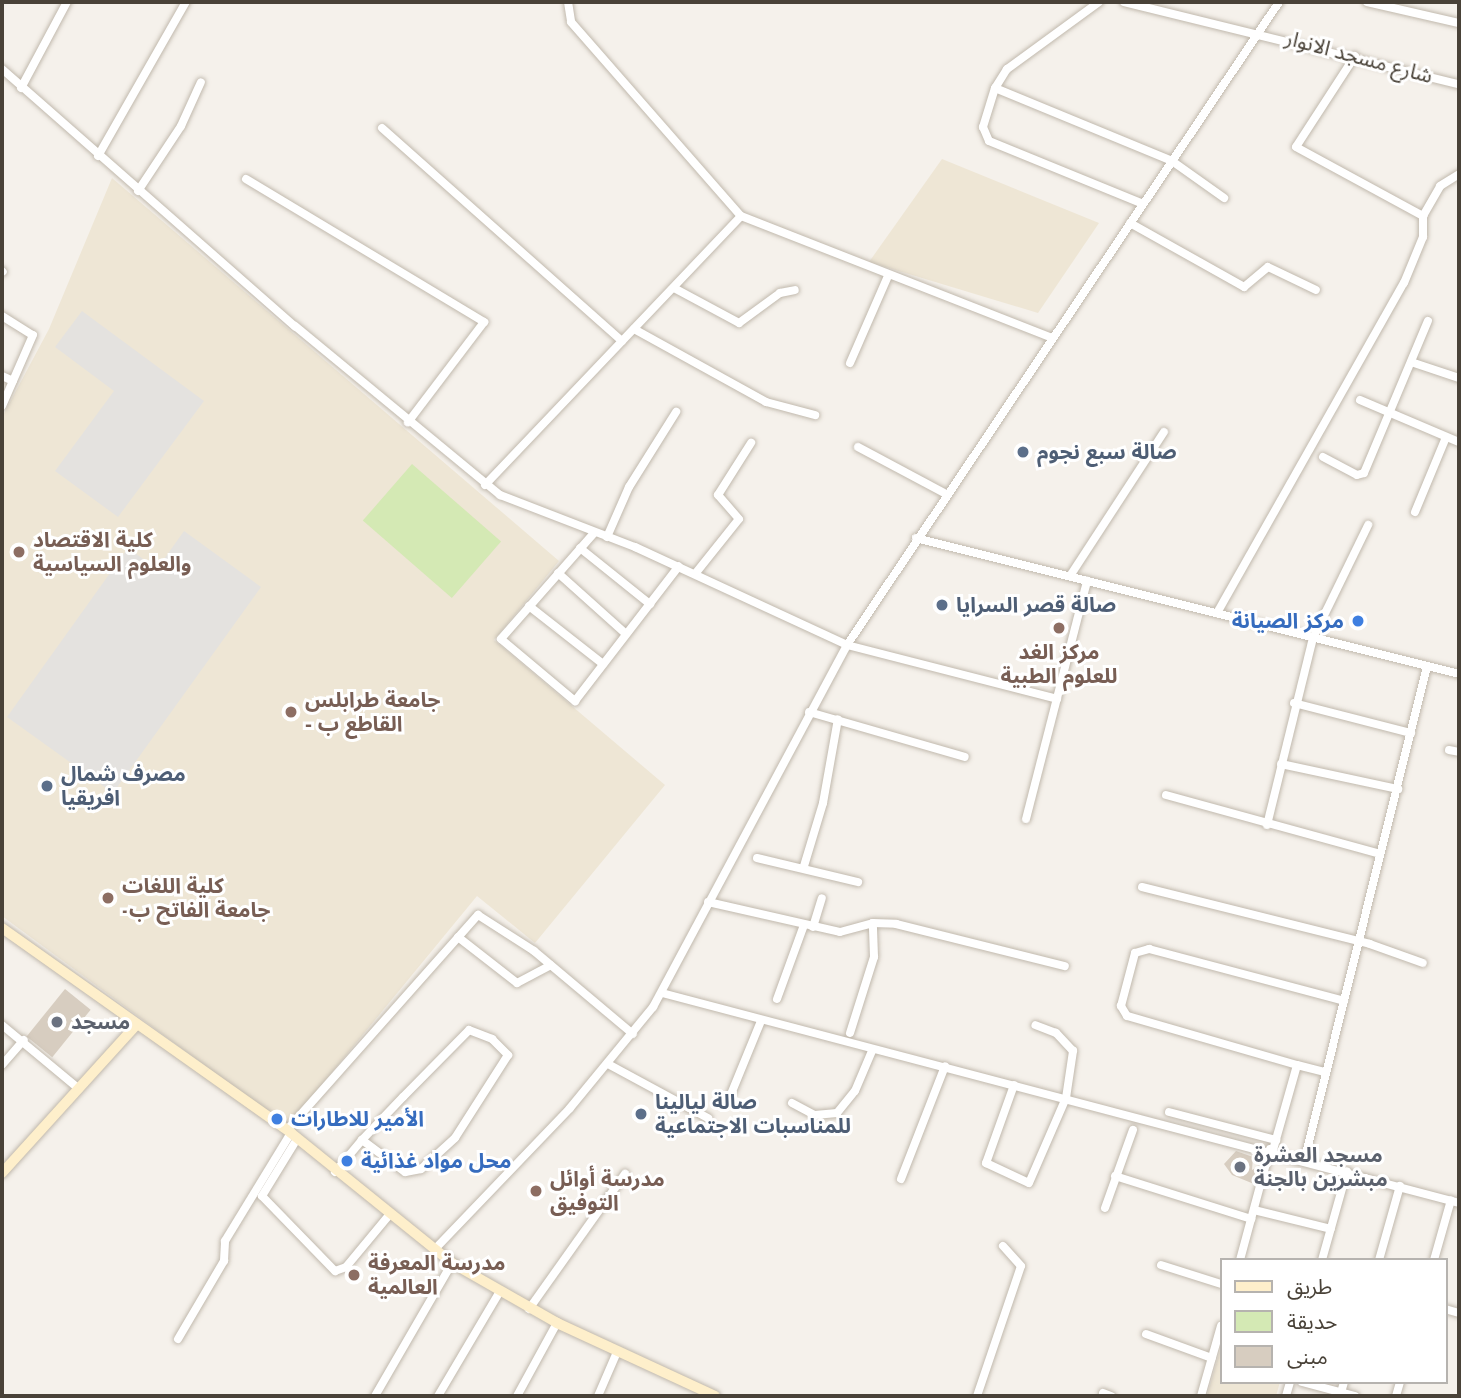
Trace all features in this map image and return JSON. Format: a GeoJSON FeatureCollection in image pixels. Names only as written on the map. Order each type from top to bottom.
{"type":"FeatureCollection","features":[{"type":"Feature","properties":{"kind":"street"},"geometry":{"type":"LineString","coordinates":[[21,88],[67,2]]}},
{"type":"Feature","properties":{"kind":"street"},"geometry":{"type":"LineString","coordinates":[[98,156],[186,2]]}},
{"type":"Feature","properties":{"kind":"street"},"geometry":{"type":"LineString","coordinates":[[568,2],[570,22],[741,216],[888,276],[1050,337]]}},
{"type":"Feature","properties":{"kind":"street"},"geometry":{"type":"LineString","coordinates":[[1099,2],[1007,69],[995,88],[983,127],[989,141],[1143,204]]}},
{"type":"Feature","properties":{"kind":"street","name":"شارع مسجد الانوار"},"geometry":{"type":"LineString","coordinates":[[1124,2],[1259,31],[1459,84]]}},
{"type":"Feature","properties":{"kind":"street"},"geometry":{"type":"LineString","coordinates":[[435,1249],[608,1064],[662,993],[809,712],[847,645],[944,493],[1279,2]]}},
{"type":"Feature","properties":{"kind":"street"},"geometry":{"type":"LineString","coordinates":[[1367,2],[1459,23]]}},
{"type":"Feature","properties":{"kind":"street"},"geometry":{"type":"LineString","coordinates":[[1355,56],[1296,147],[1423,216]]}},
{"type":"Feature","properties":{"kind":"street"},"geometry":{"type":"LineString","coordinates":[[3,73],[408,422],[485,485],[514,503],[679,566],[847,645],[1057,699]]}},
{"type":"Feature","properties":{"kind":"street"},"geometry":{"type":"LineString","coordinates":[[138,191],[181,126],[201,82]]}},
{"type":"Feature","properties":{"kind":"street"},"geometry":{"type":"LineString","coordinates":[[995,88],[1172,161],[1224,198]]}},
{"type":"Feature","properties":{"kind":"street"},"geometry":{"type":"LineString","coordinates":[[382,128],[622,341]]}},
{"type":"Feature","properties":{"kind":"street"},"geometry":{"type":"LineString","coordinates":[[1217,613],[1404,283],[1423,237],[1423,216],[1440,186],[1459,174]]}},
{"type":"Feature","properties":{"kind":"street"},"geometry":{"type":"LineString","coordinates":[[246,180],[484,321],[408,422]]}},
{"type":"Feature","properties":{"kind":"street"},"geometry":{"type":"LineString","coordinates":[[485,485],[741,216]]}},
{"type":"Feature","properties":{"kind":"street"},"geometry":{"type":"LineString","coordinates":[[1130,223],[1244,287],[1268,267],[1315,290]]}},
{"type":"Feature","properties":{"kind":"street"},"geometry":{"type":"LineString","coordinates":[[850,363],[888,276]]}},
{"type":"Feature","properties":{"kind":"street"},"geometry":{"type":"LineString","coordinates":[[674,288],[739,323],[780,292],[795,290]]}},
{"type":"Feature","properties":{"kind":"street"},"geometry":{"type":"LineString","coordinates":[[2,316],[33,335],[2,406]]}},
{"type":"Feature","properties":{"kind":"street"},"geometry":{"type":"LineString","coordinates":[[1323,457],[1363,474],[1428,321]]}},
{"type":"Feature","properties":{"kind":"street"},"geometry":{"type":"LineString","coordinates":[[634,329],[766,402],[815,415]]}},
{"type":"Feature","properties":{"kind":"street"},"geometry":{"type":"LineString","coordinates":[[1411,362],[1459,378]]}},
{"type":"Feature","properties":{"kind":"street"},"geometry":{"type":"LineString","coordinates":[[2,376],[13,381]]}},
{"type":"Feature","properties":{"kind":"street"},"geometry":{"type":"LineString","coordinates":[[1360,400],[1459,442]]}},
{"type":"Feature","properties":{"kind":"street"},"geometry":{"type":"LineString","coordinates":[[607,537],[629,487],[676,412]]}},
{"type":"Feature","properties":{"kind":"street"},"geometry":{"type":"LineString","coordinates":[[1070,576],[1164,432]]}},
{"type":"Feature","properties":{"kind":"street"},"geometry":{"type":"LineString","coordinates":[[1415,512],[1446,437]]}},
{"type":"Feature","properties":{"kind":"street"},"geometry":{"type":"LineString","coordinates":[[695,574],[739,519],[718,495],[751,443]]}},
{"type":"Feature","properties":{"kind":"street"},"geometry":{"type":"LineString","coordinates":[[858,447],[944,493]]}},
{"type":"Feature","properties":{"kind":"street"},"geometry":{"type":"LineString","coordinates":[[1267,825],[1294,704],[1314,638],[1368,526]]}},
{"type":"Feature","properties":{"kind":"street"},"geometry":{"type":"LineString","coordinates":[[594,533],[501,639],[575,701],[679,566]]}},
{"type":"Feature","properties":{"kind":"street"},"geometry":{"type":"LineString","coordinates":[[916,538],[1459,674]]}},
{"type":"Feature","properties":{"kind":"street"},"geometry":{"type":"LineString","coordinates":[[580,548],[650,604]]}},
{"type":"Feature","properties":{"kind":"street"},"geometry":{"type":"LineString","coordinates":[[558,573],[626,634]]}},
{"type":"Feature","properties":{"kind":"street"},"geometry":{"type":"LineString","coordinates":[[1026,819],[1087,581]]}},
{"type":"Feature","properties":{"kind":"street"},"geometry":{"type":"LineString","coordinates":[[529,606],[603,664]]}},
{"type":"Feature","properties":{"kind":"street"},"geometry":{"type":"LineString","coordinates":[[1305,1158],[1427,666]]}},
{"type":"Feature","properties":{"kind":"street"},"geometry":{"type":"LineString","coordinates":[[1294,704],[1411,733]]}},
{"type":"Feature","properties":{"kind":"street"},"geometry":{"type":"LineString","coordinates":[[809,712],[965,757]]}},
{"type":"Feature","properties":{"kind":"street"},"geometry":{"type":"LineString","coordinates":[[804,866],[828,785],[838,719]]}},
{"type":"Feature","properties":{"kind":"street"},"geometry":{"type":"LineString","coordinates":[[1448,750],[1459,752]]}},
{"type":"Feature","properties":{"kind":"street"},"geometry":{"type":"LineString","coordinates":[[1281,764],[1398,789]]}},
{"type":"Feature","properties":{"kind":"street"},"geometry":{"type":"LineString","coordinates":[[1166,795],[1380,854]]}},
{"type":"Feature","properties":{"kind":"street"},"geometry":{"type":"LineString","coordinates":[[757,858],[804,866],[858,882]]}},
{"type":"Feature","properties":{"kind":"street"},"geometry":{"type":"LineString","coordinates":[[1142,887],[1359,942],[1423,964]]}},
{"type":"Feature","properties":{"kind":"street"},"geometry":{"type":"LineString","coordinates":[[777,999],[822,898]]}},
{"type":"Feature","properties":{"kind":"street"},"geometry":{"type":"LineString","coordinates":[[708,902],[840,932],[873,923],[896,924],[1065,966]]}},
{"type":"Feature","properties":{"kind":"street"},"geometry":{"type":"LineString","coordinates":[[178,1339],[224,1261],[225,1241],[292,1134],[458,937],[483,915],[551,965],[633,1034]]}},
{"type":"Feature","properties":{"kind":"street"},"geometry":{"type":"LineString","coordinates":[[850,1032],[874,957],[873,923]]}},
{"type":"Feature","properties":{"kind":"street"},"geometry":{"type":"LineString","coordinates":[[2,928],[292,1134],[335,1172],[452,1263],[499,1293],[556,1323],[715,1396]]}},
{"type":"Feature","properties":{"kind":"street"},"geometry":{"type":"LineString","coordinates":[[458,937],[517,983],[551,965]]}},
{"type":"Feature","properties":{"kind":"street"},"geometry":{"type":"LineString","coordinates":[[1326,1072],[1127,1016],[1121,1006],[1135,953],[1149,949],[1344,1001]]}},
{"type":"Feature","properties":{"kind":"street"},"geometry":{"type":"LineString","coordinates":[[662,993],[872,1051],[944,1066],[1305,1158],[1455,1202],[1435,1258]]}},
{"type":"Feature","properties":{"kind":"street"},"geometry":{"type":"LineString","coordinates":[[729,1099],[761,1021]]}},
{"type":"Feature","properties":{"kind":"street"},"geometry":{"type":"LineString","coordinates":[[2,1025],[24,1040],[79,1088]]}},
{"type":"Feature","properties":{"kind":"street"},"geometry":{"type":"LineString","coordinates":[[2,1173],[136,1025]]}},
{"type":"Feature","properties":{"kind":"street"},"geometry":{"type":"LineString","coordinates":[[1014,1085],[986,1163],[1026,1182],[1035,1178],[1066,1098],[1070,1044],[1035,1025]]}},
{"type":"Feature","properties":{"kind":"street"},"geometry":{"type":"LineString","coordinates":[[335,1172],[362,1140],[469,1030],[492,1039],[508,1055],[455,1138],[421,1169],[405,1172],[362,1140]]}},
{"type":"Feature","properties":{"kind":"street"},"geometry":{"type":"LineString","coordinates":[[2,1065],[24,1040]]}},
{"type":"Feature","properties":{"kind":"street"},"geometry":{"type":"LineString","coordinates":[[792,1103],[815,1115],[836,1113],[855,1091],[872,1051]]}},
{"type":"Feature","properties":{"kind":"street"},"geometry":{"type":"LineString","coordinates":[[608,1064],[708,1118]]}},
{"type":"Feature","properties":{"kind":"street"},"geometry":{"type":"LineString","coordinates":[[1241,1258],[1297,1065]]}},
{"type":"Feature","properties":{"kind":"street"},"geometry":{"type":"LineString","coordinates":[[901,1179],[944,1066]]}},
{"type":"Feature","properties":{"kind":"street"},"geometry":{"type":"LineString","coordinates":[[1170,1112],[1276,1140]]}},
{"type":"Feature","properties":{"kind":"street"},"geometry":{"type":"LineString","coordinates":[[1105,1208],[1133,1130]]}},
{"type":"Feature","properties":{"kind":"street"},"geometry":{"type":"LineString","coordinates":[[292,1134],[262,1196],[335,1271],[346,1267],[390,1214]]}},
{"type":"Feature","properties":{"kind":"street"},"geometry":{"type":"LineString","coordinates":[[1323,1258],[1347,1171]]}},
{"type":"Feature","properties":{"kind":"street"},"geometry":{"type":"LineString","coordinates":[[530,1309],[625,1174]]}},
{"type":"Feature","properties":{"kind":"street"},"geometry":{"type":"LineString","coordinates":[[1115,1176],[1252,1215],[1331,1229]]}},
{"type":"Feature","properties":{"kind":"street"},"geometry":{"type":"LineString","coordinates":[[1380,1258],[1400,1186]]}},
{"type":"Feature","properties":{"kind":"street"},"geometry":{"type":"LineString","coordinates":[[978,1396],[1021,1266],[1003,1246]]}},
{"type":"Feature","properties":{"kind":"street"},"geometry":{"type":"LineString","coordinates":[[374,1396],[452,1263]]}},
{"type":"Feature","properties":{"kind":"street"},"geometry":{"type":"LineString","coordinates":[[1161,1265],[1220,1284]]}},
{"type":"Feature","properties":{"kind":"street"},"geometry":{"type":"LineString","coordinates":[[452,1396],[440,1394],[499,1293]]}},
{"type":"Feature","properties":{"kind":"street"},"geometry":{"type":"LineString","coordinates":[[517,1396],[556,1323]]}},
{"type":"Feature","properties":{"kind":"street"},"geometry":{"type":"LineString","coordinates":[[1200,1396],[1220,1330]]}},
{"type":"Feature","properties":{"kind":"street"},"geometry":{"type":"LineString","coordinates":[[1146,1334],[1213,1358]]}},
{"type":"Feature","properties":{"kind":"street"},"geometry":{"type":"LineString","coordinates":[[598,1396],[617,1352]]}},
{"type":"Feature","properties":{"kind":"street"},"geometry":{"type":"LineString","coordinates":[[1308,1384],[1354,1396]]}},
{"type":"Feature","properties":{"kind":"shaded area"},"geometry":{"type":"Polygon","coordinates":[[[942,159],[1099,223],[1038,313],[869,262],[942,159]]]}},
{"type":"Feature","properties":{"kind":"shaded area","name":"جامعة طرابلس - القاطع ب"},"geometry":{"type":"Polygon","coordinates":[[[112,178],[559,561],[494,640],[665,785],[535,943],[477,896],[291,1122],[268,1112],[2,916],[2,417],[49,329],[112,178]]]}},
{"type":"Feature","properties":{"kind":"shaded area"},"geometry":{"type":"Polygon","coordinates":[[[82,311],[204,401],[118,517],[55,471],[114,391],[55,347],[82,311]]]}},
{"type":"Feature","properties":{"kind":"shaded area"},"geometry":{"type":"Polygon","coordinates":[[[184,531],[261,587],[113,793],[7,717],[128,548],[157,569],[184,531]]]}},
{"type":"Feature","properties":{"kind":"shaded area"},"geometry":{"type":"Polygon","coordinates":[[[1220,1350],[1220,1384],[1279,1384],[1276,1396],[1207,1396],[1220,1350]]]}},
{"type":"Feature","properties":{"kind":"green space"},"geometry":{"type":"Polygon","coordinates":[[[412,464],[501,541],[452,598],[363,521],[412,464]]]}},
{"type":"Feature","properties":{"kind":"building","name":"مسجد"},"geometry":{"type":"Polygon","coordinates":[[[65,989],[91,1010],[52,1057],[27,1036],[65,989]]]}},
{"type":"Feature","properties":{"kind":"building","name":"مسجد العشرة مبشرين بالجنة"},"geometry":{"type":"Polygon","coordinates":[[[1236,1151],[1253,1157],[1252,1170],[1259,1166],[1254,1184],[1232,1175],[1224,1164],[1236,1151]]]}},
{"type":"Feature","properties":{"kind":"place","name":"صالة سبع نجوم"},"geometry":{"type":"Point","coordinates":[1023,452]}},
{"type":"Feature","properties":{"kind":"place","name":"كلية الاقتصاد والعلوم السياسية"},"geometry":{"type":"Point","coordinates":[19,552]}},
{"type":"Feature","properties":{"kind":"place","name":"صالة قصر السرايا"},"geometry":{"type":"Point","coordinates":[942,605]}},
{"type":"Feature","properties":{"kind":"place","name":"مركز الصيانة"},"geometry":{"type":"Point","coordinates":[1358,621]}},
{"type":"Feature","properties":{"kind":"place","name":"مركز الغد للعلوم الطبية"},"geometry":{"type":"Point","coordinates":[1059,628]}},
{"type":"Feature","properties":{"kind":"place","name":"جامعة طرابلس - القاطع ب"},"geometry":{"type":"Point","coordinates":[291,712]}},
{"type":"Feature","properties":{"kind":"place","name":"مصرف شمال افريقيا"},"geometry":{"type":"Point","coordinates":[47,786]}},
{"type":"Feature","properties":{"kind":"place","name":"كلية اللغات -جامعة الفاتح ب"},"geometry":{"type":"Point","coordinates":[108,898]}},
{"type":"Feature","properties":{"kind":"place","name":"مسجد"},"geometry":{"type":"Point","coordinates":[57,1022]}},
{"type":"Feature","properties":{"kind":"place","name":"صالة ليالينا للمناسبات الاجتماعية"},"geometry":{"type":"Point","coordinates":[641,1114]}},
{"type":"Feature","properties":{"kind":"place","name":"الأمير للاطارات"},"geometry":{"type":"Point","coordinates":[277,1119]}},
{"type":"Feature","properties":{"kind":"place","name":"محل مواد غذائية"},"geometry":{"type":"Point","coordinates":[347,1161]}},
{"type":"Feature","properties":{"kind":"place","name":"مسجد العشرة مبشرين بالجنة"},"geometry":{"type":"Point","coordinates":[1240,1167]}},
{"type":"Feature","properties":{"kind":"place","name":"مدرسة أوائل التوفيق"},"geometry":{"type":"Point","coordinates":[536,1191]}},
{"type":"Feature","properties":{"kind":"place","name":"مدرسة المعرفة العالمية"},"geometry":{"type":"Point","coordinates":[354,1275]}}]}
